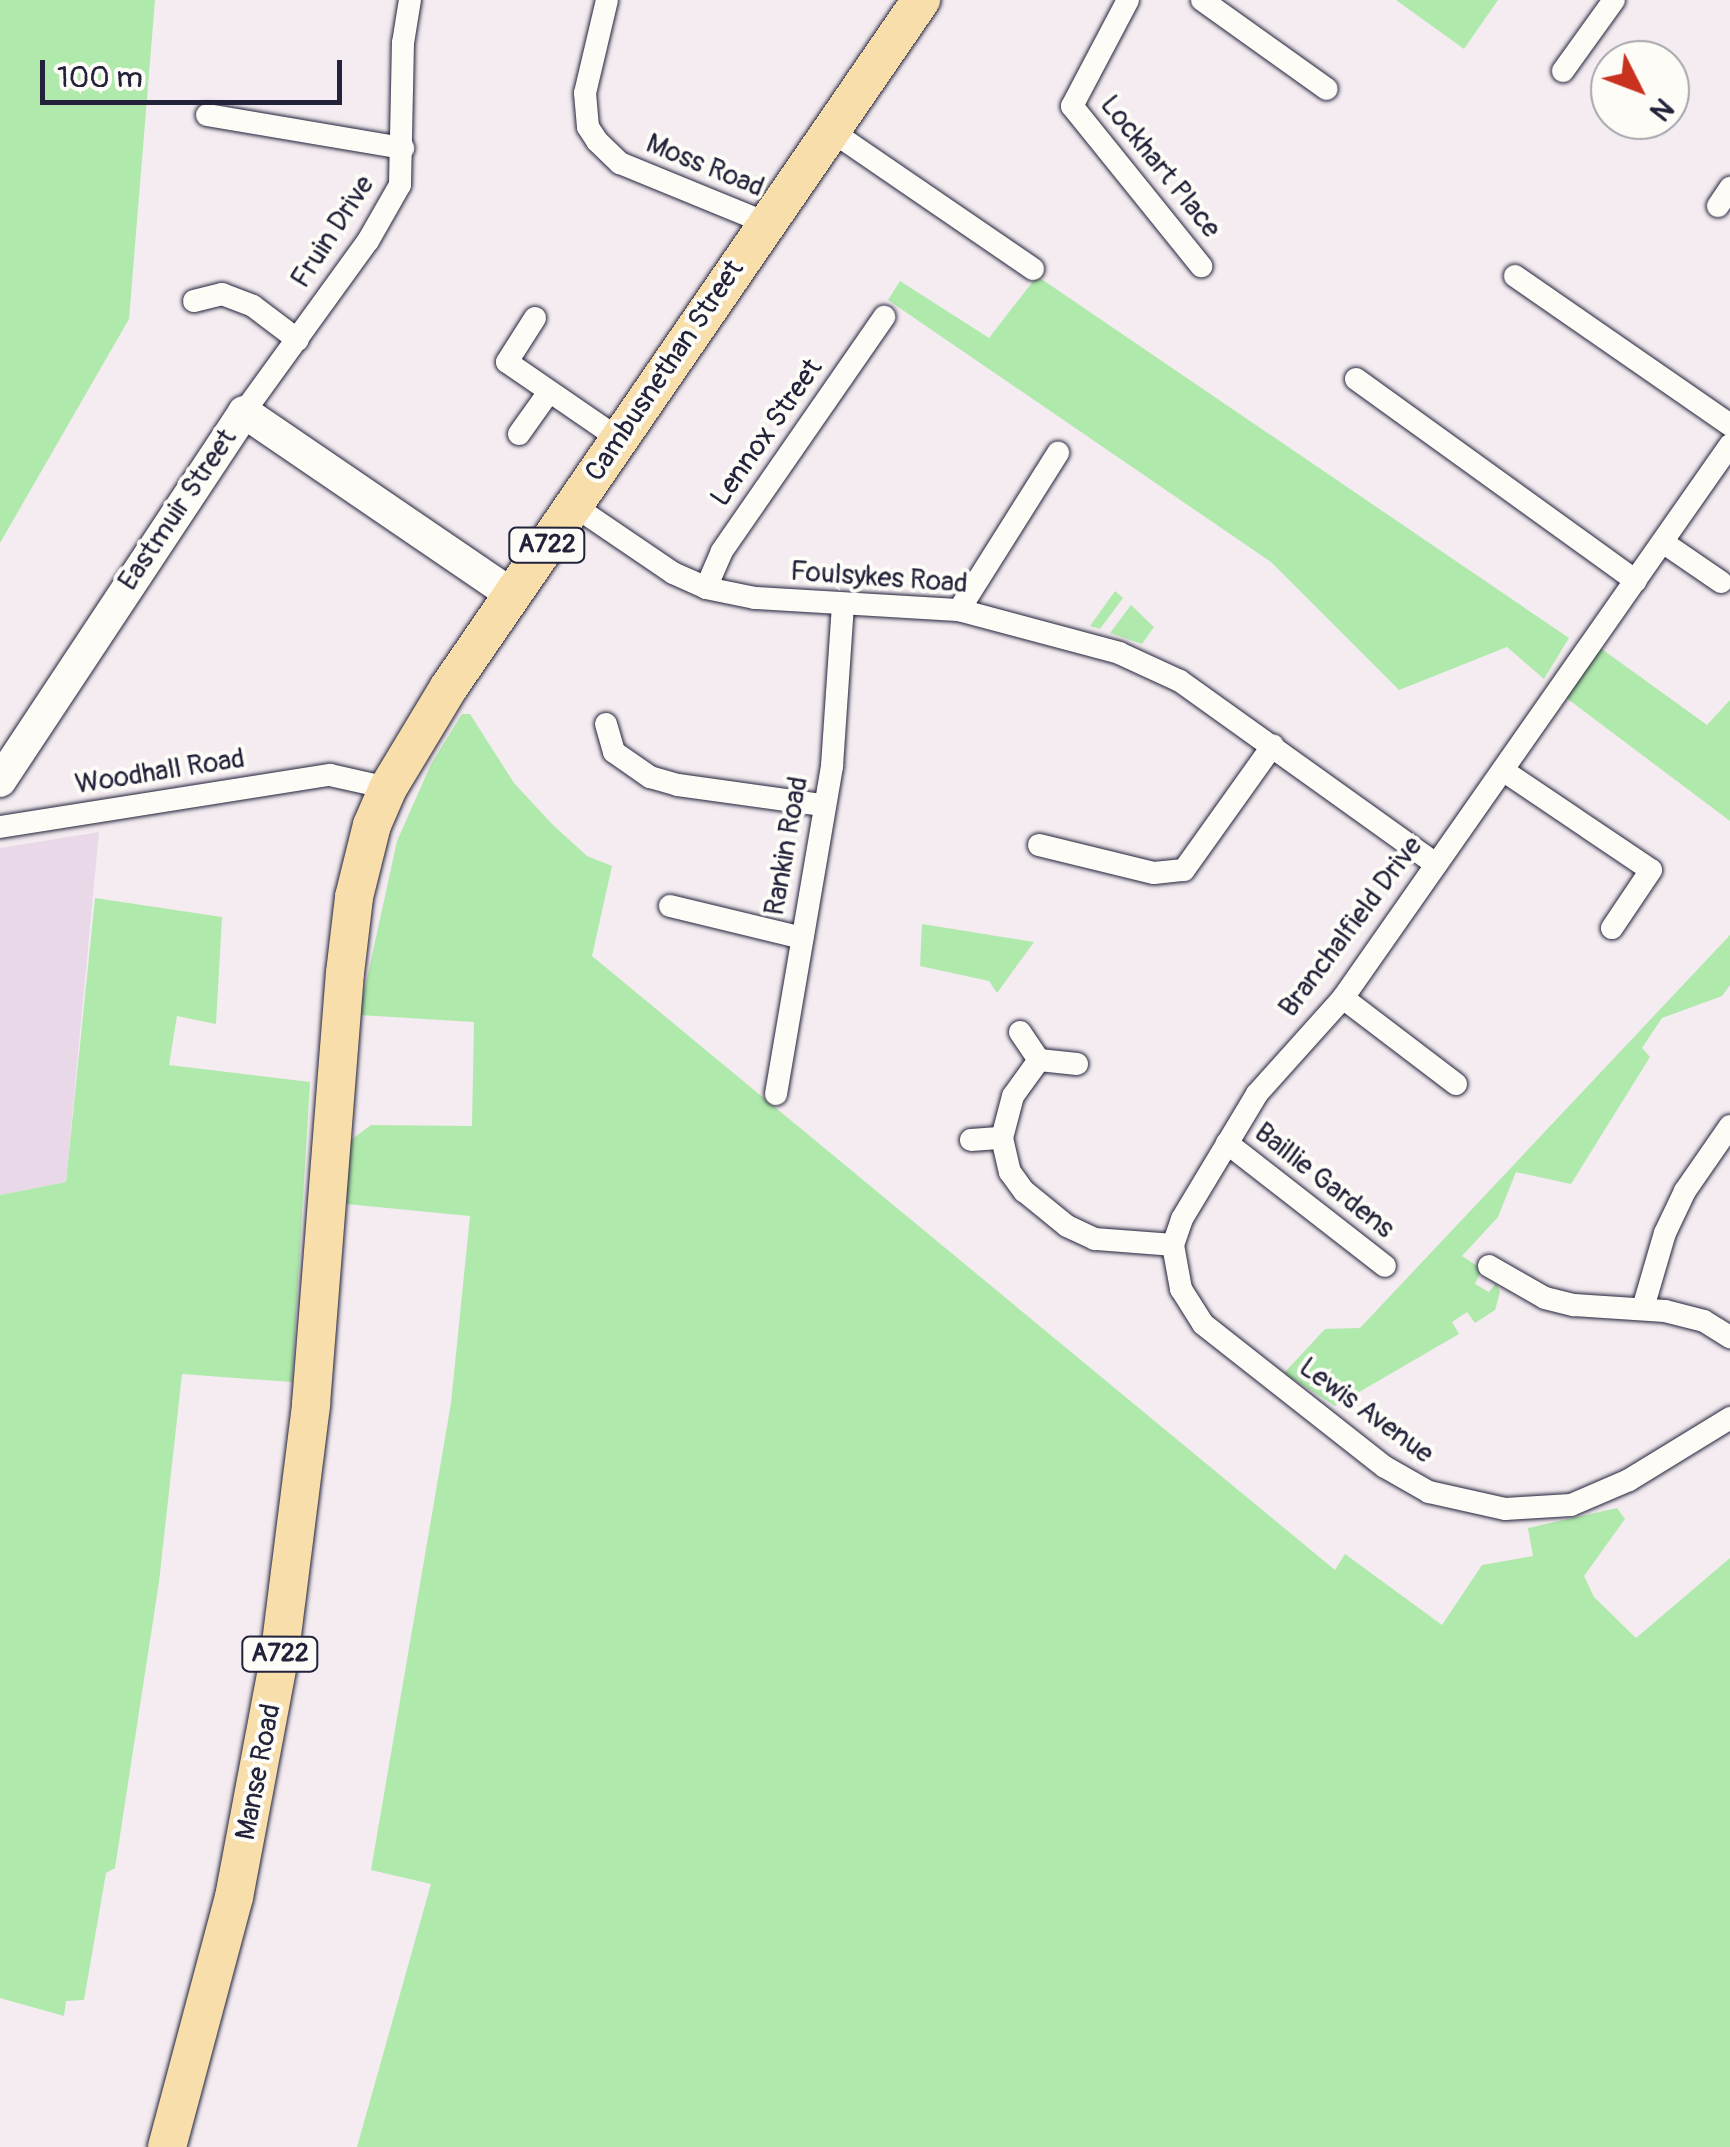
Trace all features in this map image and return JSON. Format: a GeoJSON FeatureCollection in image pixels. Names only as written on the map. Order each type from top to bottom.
{"type":"FeatureCollection","features":[{"type":"Feature","properties":{"kind":"main road","name":"Cambusnethan Street"},"geometry":{"type":"LineString","coordinates":[[332,1150],[354,897],[372,824],[388,788],[431,714],[921,0]]}},
{"type":"Feature","properties":{"kind":"main road","name":"Manse Road"},"geometry":{"type":"LineString","coordinates":[[167,2147],[234,1897],[279,1659],[311,1404],[332,1150]]}},
{"type":"Feature","properties":{"kind":"street","name":"Fruin Drive"},"geometry":{"type":"LineString","coordinates":[[244,412],[390,208],[400,185],[403,43],[410,0]]}},
{"type":"Feature","properties":{"kind":"street","name":"Moss Road"},"geometry":{"type":"LineString","coordinates":[[607,0],[585,93],[588,127],[597,141],[620,163],[766,223]]}},
{"type":"Feature","properties":{"kind":"street","name":"Lockhart Place"},"geometry":{"type":"LineString","coordinates":[[1128,0],[1072,106],[1201,266]]}},
{"type":"Feature","properties":{"kind":"street"},"geometry":{"type":"LineString","coordinates":[[1202,0],[1327,90]]}},
{"type":"Feature","properties":{"kind":"street"},"geometry":{"type":"LineString","coordinates":[[1563,71],[1614,0]]}},
{"type":"Feature","properties":{"kind":"street"},"geometry":{"type":"LineString","coordinates":[[207,116],[403,148]]}},
{"type":"Feature","properties":{"kind":"street"},"geometry":{"type":"LineString","coordinates":[[830,130],[1033,270]]}},
{"type":"Feature","properties":{"kind":"street"},"geometry":{"type":"LineString","coordinates":[[1516,276],[1730,426]]}},
{"type":"Feature","properties":{"kind":"street"},"geometry":{"type":"LineString","coordinates":[[194,300],[222,294],[253,306],[298,340]]}},
{"type":"Feature","properties":{"kind":"street","name":"Lennox Street"},"geometry":{"type":"LineString","coordinates":[[706,588],[722,550],[884,317]]}},
{"type":"Feature","properties":{"kind":"street"},"geometry":{"type":"LineString","coordinates":[[534,318],[507,362],[619,439]]}},
{"type":"Feature","properties":{"kind":"street"},"geometry":{"type":"LineString","coordinates":[[1356,379],[1636,581]]}},
{"type":"Feature","properties":{"kind":"street"},"geometry":{"type":"LineString","coordinates":[[519,434],[549,392]]}},
{"type":"Feature","properties":{"kind":"street","name":"Eastmuir Street"},"geometry":{"type":"LineString","coordinates":[[0,781],[244,412],[514,596]]}},
{"type":"Feature","properties":{"kind":"street","name":"Branchalfield Drive"},"geometry":{"type":"LineString","coordinates":[[1173,1245],[1182,1220],[1257,1094],[1343,998],[1730,445]]}},
{"type":"Feature","properties":{"kind":"street"},"geometry":{"type":"LineString","coordinates":[[959,610],[1058,453]]}},
{"type":"Feature","properties":{"kind":"street","name":"Foulsykes Road"},"geometry":{"type":"LineString","coordinates":[[573,505],[673,573],[706,588],[755,598],[844,606],[959,610],[1120,654],[1180,680],[1436,864]]}},
{"type":"Feature","properties":{"kind":"street"},"geometry":{"type":"LineString","coordinates":[[1664,543],[1721,582]]}},
{"type":"Feature","properties":{"kind":"street","name":"Rankin Road"},"geometry":{"type":"LineString","coordinates":[[776,1094],[838,717],[844,606]]}},
{"type":"Feature","properties":{"kind":"street"},"geometry":{"type":"LineString","coordinates":[[606,724],[614,752],[631,767],[664,782],[823,805]]}},
{"type":"Feature","properties":{"kind":"street"},"geometry":{"type":"LineString","coordinates":[[1039,845],[1154,873],[1184,870],[1194,862],[1273,745]]}},
{"type":"Feature","properties":{"kind":"street"},"geometry":{"type":"LineString","coordinates":[[1504,771],[1651,870],[1612,928]]}},
{"type":"Feature","properties":{"kind":"street","name":"Woodhall Road"},"geometry":{"type":"LineString","coordinates":[[0,827],[330,776],[388,788]]}},
{"type":"Feature","properties":{"kind":"street"},"geometry":{"type":"LineString","coordinates":[[670,906],[802,938]]}},
{"type":"Feature","properties":{"kind":"street"},"geometry":{"type":"LineString","coordinates":[[1343,998],[1456,1084]]}},
{"type":"Feature","properties":{"kind":"street"},"geometry":{"type":"LineString","coordinates":[[1020,1032],[1039,1060],[1078,1064]]}},
{"type":"Feature","properties":{"kind":"street"},"geometry":{"type":"LineString","coordinates":[[1039,1060],[1013,1096],[1002,1138],[1010,1172],[1024,1191],[1066,1226],[1095,1239],[1173,1245]]}},
{"type":"Feature","properties":{"kind":"street"},"geometry":{"type":"LineString","coordinates":[[1643,1308],[1666,1233],[1684,1192],[1730,1126]]}},
{"type":"Feature","properties":{"kind":"street"},"geometry":{"type":"LineString","coordinates":[[971,1140],[1002,1138]]}},
{"type":"Feature","properties":{"kind":"street","name":"Baillie Gardens"},"geometry":{"type":"LineString","coordinates":[[1226,1143],[1385,1266]]}},
{"type":"Feature","properties":{"kind":"street","name":"Lewis Avenue"},"geometry":{"type":"LineString","coordinates":[[1173,1245],[1181,1290],[1202,1324],[1385,1467],[1429,1492],[1505,1509],[1571,1504],[1629,1480],[1730,1418]]}},
{"type":"Feature","properties":{"kind":"street"},"geometry":{"type":"LineString","coordinates":[[1489,1266],[1545,1298],[1574,1306],[1643,1308],[1704,1321],[1730,1337]]}},
{"type":"Feature","properties":{"kind":"shaded area"},"geometry":{"type":"Polygon","coordinates":[[[99,832],[66,1182],[0,1195],[0,848],[99,832]]]}},
{"type":"Feature","properties":{"kind":"green space"},"geometry":{"type":"Polygon","coordinates":[[[0,0],[155,0],[129,319],[0,543],[0,0]]]}},
{"type":"Feature","properties":{"kind":"green space"},"geometry":{"type":"Polygon","coordinates":[[[1396,0],[1498,0],[1464,49],[1396,0]]]}},
{"type":"Feature","properties":{"kind":"green space"},"geometry":{"type":"Polygon","coordinates":[[[1037,276],[1569,638],[1544,679],[1507,647],[1399,690],[1271,562],[888,300],[900,281],[989,338],[1037,276]]]}},
{"type":"Feature","properties":{"kind":"green space"},"geometry":{"type":"Polygon","coordinates":[[[1115,591],[1123,598],[1100,629],[1090,626],[1115,591]]]}},
{"type":"Feature","properties":{"kind":"green space"},"geometry":{"type":"Polygon","coordinates":[[[1131,605],[1154,627],[1142,644],[1110,633],[1131,605]]]}},
{"type":"Feature","properties":{"kind":"green space"},"geometry":{"type":"Polygon","coordinates":[[[1599,647],[1707,725],[1730,700],[1730,821],[1565,697],[1599,647]]]}},
{"type":"Feature","properties":{"kind":"green space"},"geometry":{"type":"Polygon","coordinates":[[[462,714],[470,714],[514,783],[552,824],[587,856],[612,866],[592,956],[1335,1570],[1345,1554],[1442,1625],[1482,1565],[1533,1556],[1528,1528],[1617,1508],[1625,1519],[1584,1576],[1594,1597],[1636,1638],[1730,1558],[1730,2147],[357,2147],[431,1884],[371,1870],[451,1403],[470,1216],[346,1204],[351,1140],[371,1125],[472,1126],[474,1022],[359,1015],[397,841],[431,764],[462,714]]]}},
{"type":"Feature","properties":{"kind":"green space"},"geometry":{"type":"Polygon","coordinates":[[[95,898],[222,917],[216,1024],[177,1016],[169,1065],[310,1082],[292,1382],[182,1374],[159,1582],[115,1868],[106,1873],[84,2000],[66,2001],[64,2016],[0,1998],[0,1195],[66,1182],[95,898]]]}},
{"type":"Feature","properties":{"kind":"green space"},"geometry":{"type":"Polygon","coordinates":[[[922,924],[1034,942],[997,993],[989,981],[920,966],[922,924]]]}},
{"type":"Feature","properties":{"kind":"green space"},"geometry":{"type":"Polygon","coordinates":[[[1730,935],[1730,985],[1722,996],[1662,1018],[1642,1048],[1650,1057],[1571,1184],[1516,1172],[1498,1217],[1462,1256],[1482,1269],[1475,1284],[1489,1292],[1496,1283],[1500,1292],[1495,1310],[1475,1323],[1467,1312],[1452,1322],[1459,1334],[1335,1406],[1284,1373],[1325,1329],[1360,1328],[1730,935]]]}}]}
